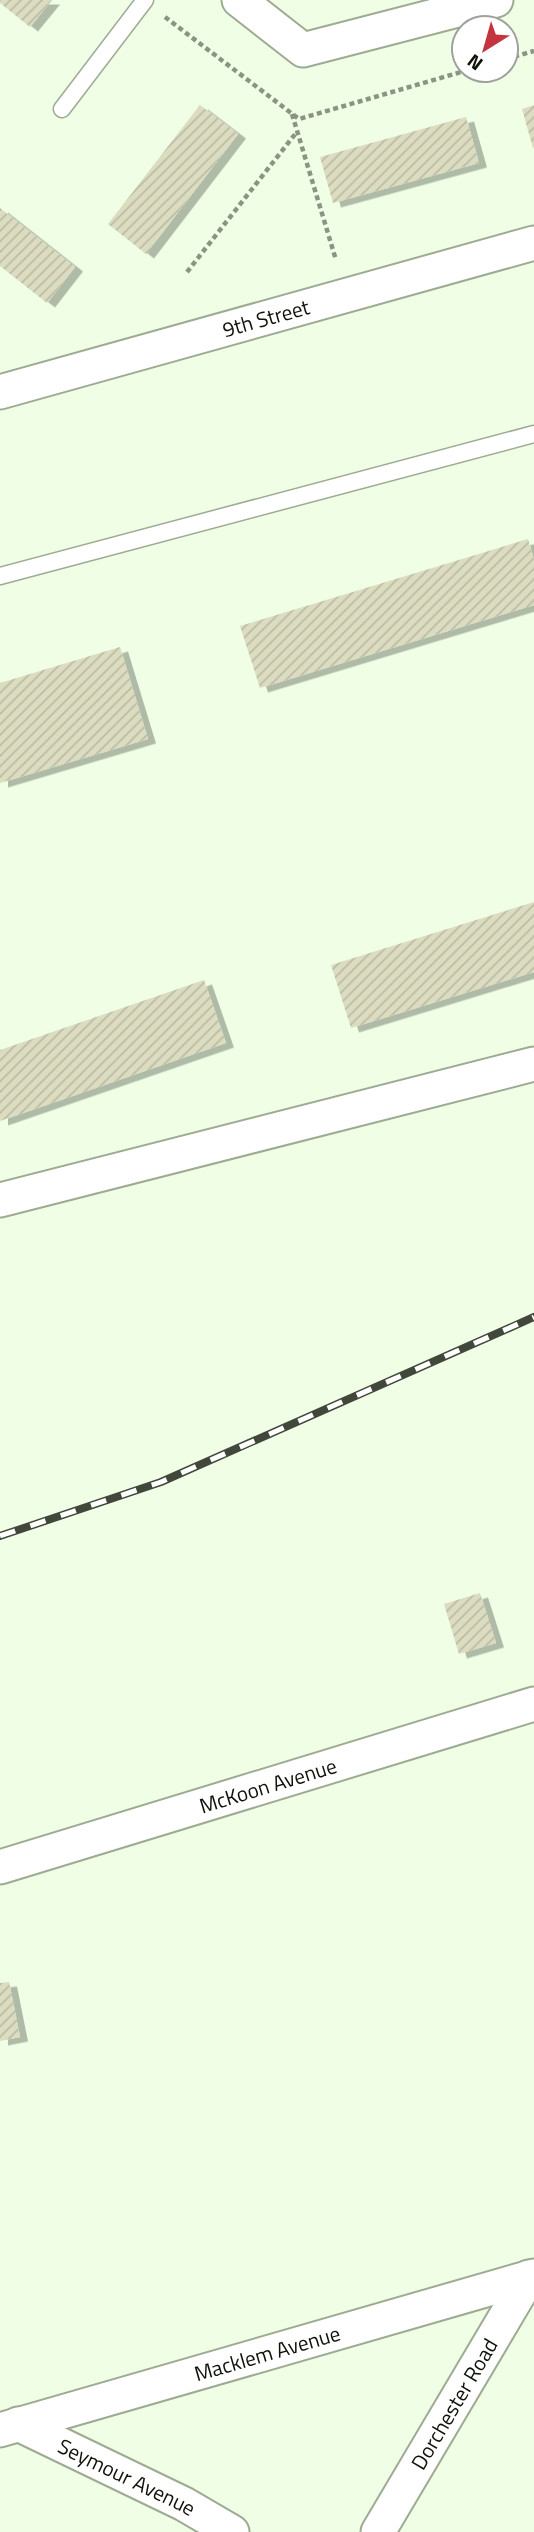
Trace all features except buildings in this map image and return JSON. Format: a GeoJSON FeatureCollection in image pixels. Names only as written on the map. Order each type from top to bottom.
{"type":"FeatureCollection","features":[{"type":"Feature","properties":{"kind":"street"},"geometry":{"type":"LineString","coordinates":[[239,0],[303,50],[496,0]]}},
{"type":"Feature","properties":{"kind":"street","name":"9th Street"},"geometry":{"type":"LineString","coordinates":[[0,392],[534,243]]}},
{"type":"Feature","properties":{"kind":"street"},"geometry":{"type":"LineString","coordinates":[[0,1200],[534,1064]]}},
{"type":"Feature","properties":{"kind":"street","name":"McKoon Avenue"},"geometry":{"type":"LineString","coordinates":[[0,1867],[534,1704]]}},
{"type":"Feature","properties":{"kind":"street","name":"Macklem Avenue"},"geometry":{"type":"LineString","coordinates":[[9,2427],[532,2276]]}},
{"type":"Feature","properties":{"kind":"street","name":"Dorchester Road"},"geometry":{"type":"LineString","coordinates":[[378,2532],[532,2276]]}},
{"type":"Feature","properties":{"kind":"street","name":"Seymour Avenue"},"geometry":{"type":"LineString","coordinates":[[9,2427],[184,2504],[232,2532]]}},
{"type":"Feature","properties":{"kind":"lane"},"geometry":{"type":"LineString","coordinates":[[62,108],[145,0]]}},
{"type":"Feature","properties":{"kind":"lane"},"geometry":{"type":"LineString","coordinates":[[0,576],[534,434]]}},
{"type":"Feature","properties":{"kind":"path"},"geometry":{"type":"LineString","coordinates":[[292,114],[339,268]]}},
{"type":"Feature","properties":{"kind":"path"},"geometry":{"type":"LineString","coordinates":[[187,272],[297,132]]}},
{"type":"Feature","properties":{"kind":"railway"},"geometry":{"type":"LineString","coordinates":[[0,1536],[161,1482],[534,1317]]}}]}
